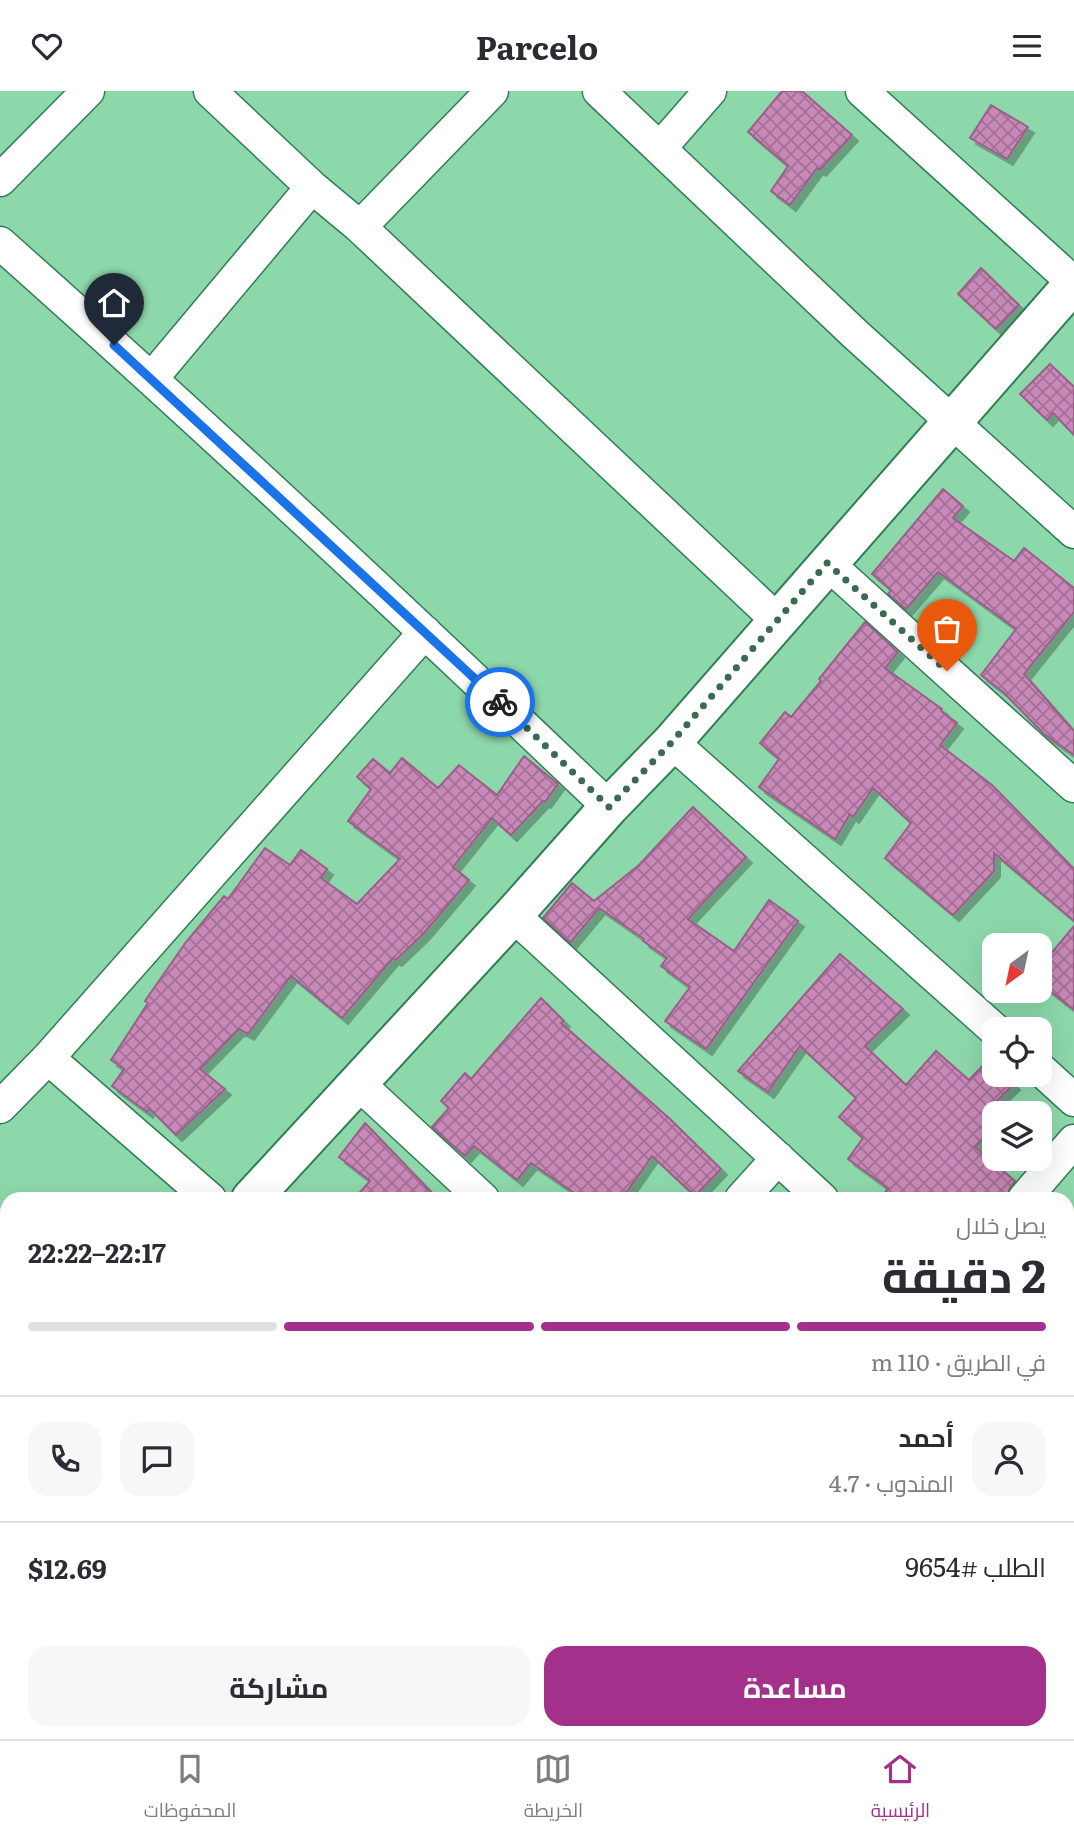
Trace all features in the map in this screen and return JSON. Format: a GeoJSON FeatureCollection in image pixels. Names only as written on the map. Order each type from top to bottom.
{"type":"FeatureCollection","features":[{"type":"Feature","properties":{"kind":"street"},"geometry":{"type":"LineString","coordinates":[[0,180],[88,91]]}},
{"type":"Feature","properties":{"kind":"street"},"geometry":{"type":"LineString","coordinates":[[210,91],[312,187],[360,227],[777,620]]}},
{"type":"Feature","properties":{"kind":"street"},"geometry":{"type":"LineString","coordinates":[[360,227],[492,91]]}},
{"type":"Feature","properties":{"kind":"street"},"geometry":{"type":"LineString","coordinates":[[600,91],[855,334],[1074,532]]}},
{"type":"Feature","properties":{"kind":"street"},"geometry":{"type":"LineString","coordinates":[[661,147],[710,91]]}},
{"type":"Feature","properties":{"kind":"street"},"geometry":{"type":"LineString","coordinates":[[258,1192],[359,1084],[609,807],[672,742],[953,420],[1006,364],[1074,283],[862,91]]}},
{"type":"Feature","properties":{"kind":"street"},"geometry":{"type":"LineString","coordinates":[[152,378],[312,187]]}},
{"type":"Feature","properties":{"kind":"street"},"geometry":{"type":"LineString","coordinates":[[0,243],[152,378],[609,807]]}},
{"type":"Feature","properties":{"kind":"street"},"geometry":{"type":"LineString","coordinates":[[827,563],[1074,786]]}},
{"type":"Feature","properties":{"kind":"street"},"geometry":{"type":"LineString","coordinates":[[0,1107],[48,1058],[425,632]]}},
{"type":"Feature","properties":{"kind":"street"},"geometry":{"type":"LineString","coordinates":[[672,742],[982,1018]]}},
{"type":"Feature","properties":{"kind":"street"},"geometry":{"type":"LineString","coordinates":[[513,915],[814,1192]]}},
{"type":"Feature","properties":{"kind":"street"},"geometry":{"type":"LineString","coordinates":[[48,1058],[202,1192]]}},
{"type":"Feature","properties":{"kind":"street"},"geometry":{"type":"LineString","coordinates":[[1052,1080],[1074,1100]]}},
{"type":"Feature","properties":{"kind":"street"},"geometry":{"type":"LineString","coordinates":[[359,1084],[475,1192]]}},
{"type":"Feature","properties":{"kind":"street"},"geometry":{"type":"LineString","coordinates":[[1030,1192],[1074,1141]]}},
{"type":"Feature","properties":{"kind":"street"},"geometry":{"type":"LineString","coordinates":[[747,1192],[778,1158]]}},
{"type":"Feature","properties":{"kind":"building"},"geometry":{"type":"Polygon","coordinates":[[[782,91],[802,91],[852,135],[820,170],[817,168],[790,205],[771,191],[788,166],[748,132],[782,91]]]}},
{"type":"Feature","properties":{"kind":"building"},"geometry":{"type":"Polygon","coordinates":[[[991,105],[1028,127],[1007,159],[970,138],[991,105]]]}},
{"type":"Feature","properties":{"kind":"building"},"geometry":{"type":"Polygon","coordinates":[[[981,268],[1019,305],[996,329],[958,294],[981,268]]]}},
{"type":"Feature","properties":{"kind":"building"},"geometry":{"type":"Polygon","coordinates":[[[1050,364],[1074,387],[1074,435],[1053,413],[1047,420],[1020,394],[1050,364]]]}},
{"type":"Feature","properties":{"kind":"building"},"geometry":{"type":"Polygon","coordinates":[[[943,489],[963,506],[953,518],[1014,561],[1024,548],[1074,588],[1074,612],[1024,674],[1074,731],[1074,755],[1044,734],[1003,692],[981,675],[1016,629],[938,572],[906,609],[888,594],[891,590],[872,574],[943,489]]]}},
{"type":"Feature","properties":{"kind":"building"},"geometry":{"type":"Polygon","coordinates":[[[865,622],[898,652],[885,668],[957,723],[940,745],[992,785],[1074,869],[1074,921],[994,853],[994,871],[953,915],[885,858],[911,823],[873,788],[853,817],[850,814],[835,839],[759,787],[779,759],[760,743],[785,712],[791,717],[865,622]]]}},
{"type":"Feature","properties":{"kind":"building"},"geometry":{"type":"Polygon","coordinates":[[[524,756],[558,784],[545,802],[543,801],[511,835],[492,818],[453,867],[469,880],[424,933],[396,960],[393,958],[342,1018],[291,976],[248,1034],[239,1029],[200,1069],[225,1089],[176,1135],[149,1108],[147,1112],[112,1086],[124,1069],[111,1060],[148,1003],[145,1001],[186,942],[224,896],[228,899],[265,848],[290,865],[301,850],[327,869],[321,878],[357,904],[400,859],[348,821],[371,789],[357,777],[373,759],[390,773],[402,758],[438,788],[459,765],[497,795],[524,756]]]}},
{"type":"Feature","properties":{"kind":"building"},"geometry":{"type":"Polygon","coordinates":[[[693,807],[746,857],[688,919],[734,951],[769,900],[798,921],[706,1049],[665,1021],[690,987],[661,966],[667,958],[643,941],[644,939],[599,908],[570,943],[543,918],[572,883],[594,901],[639,865],[693,807]]]}},
{"type":"Feature","properties":{"kind":"building"},"geometry":{"type":"Polygon","coordinates":[[[1074,926],[1074,1010],[1052,993],[1052,952],[1074,926]]]}},
{"type":"Feature","properties":{"kind":"building"},"geometry":{"type":"Polygon","coordinates":[[[840,954],[903,1009],[865,1046],[906,1085],[936,1051],[969,1080],[982,1066],[982,1087],[1011,1087],[997,1101],[982,1101],[982,1139],[975,1147],[982,1153],[982,1171],[1003,1171],[1015,1181],[1009,1192],[885,1192],[888,1188],[848,1159],[863,1138],[839,1117],[856,1098],[800,1046],[768,1092],[738,1071],[840,954]]]}},
{"type":"Feature","properties":{"kind":"building"},"geometry":{"type":"Polygon","coordinates":[[[541,998],[564,1021],[561,1023],[669,1118],[721,1169],[699,1192],[691,1192],[652,1156],[627,1192],[573,1192],[531,1163],[517,1180],[474,1146],[465,1156],[432,1127],[449,1108],[441,1101],[465,1073],[471,1079],[541,998]]]}},
{"type":"Feature","properties":{"kind":"building"},"geometry":{"type":"Polygon","coordinates":[[[365,1123],[431,1192],[360,1192],[370,1181],[339,1157],[365,1123]]]}},
{"type":"Feature","properties":{"kind":"way so far"},"geometry":{"type":"LineString","coordinates":[[500,702],[609,807],[672,742],[827,563],[947,671]]}},
{"type":"Feature","properties":{"kind":"route"},"geometry":{"type":"LineString","coordinates":[[114,345],[500,702]]}}]}
